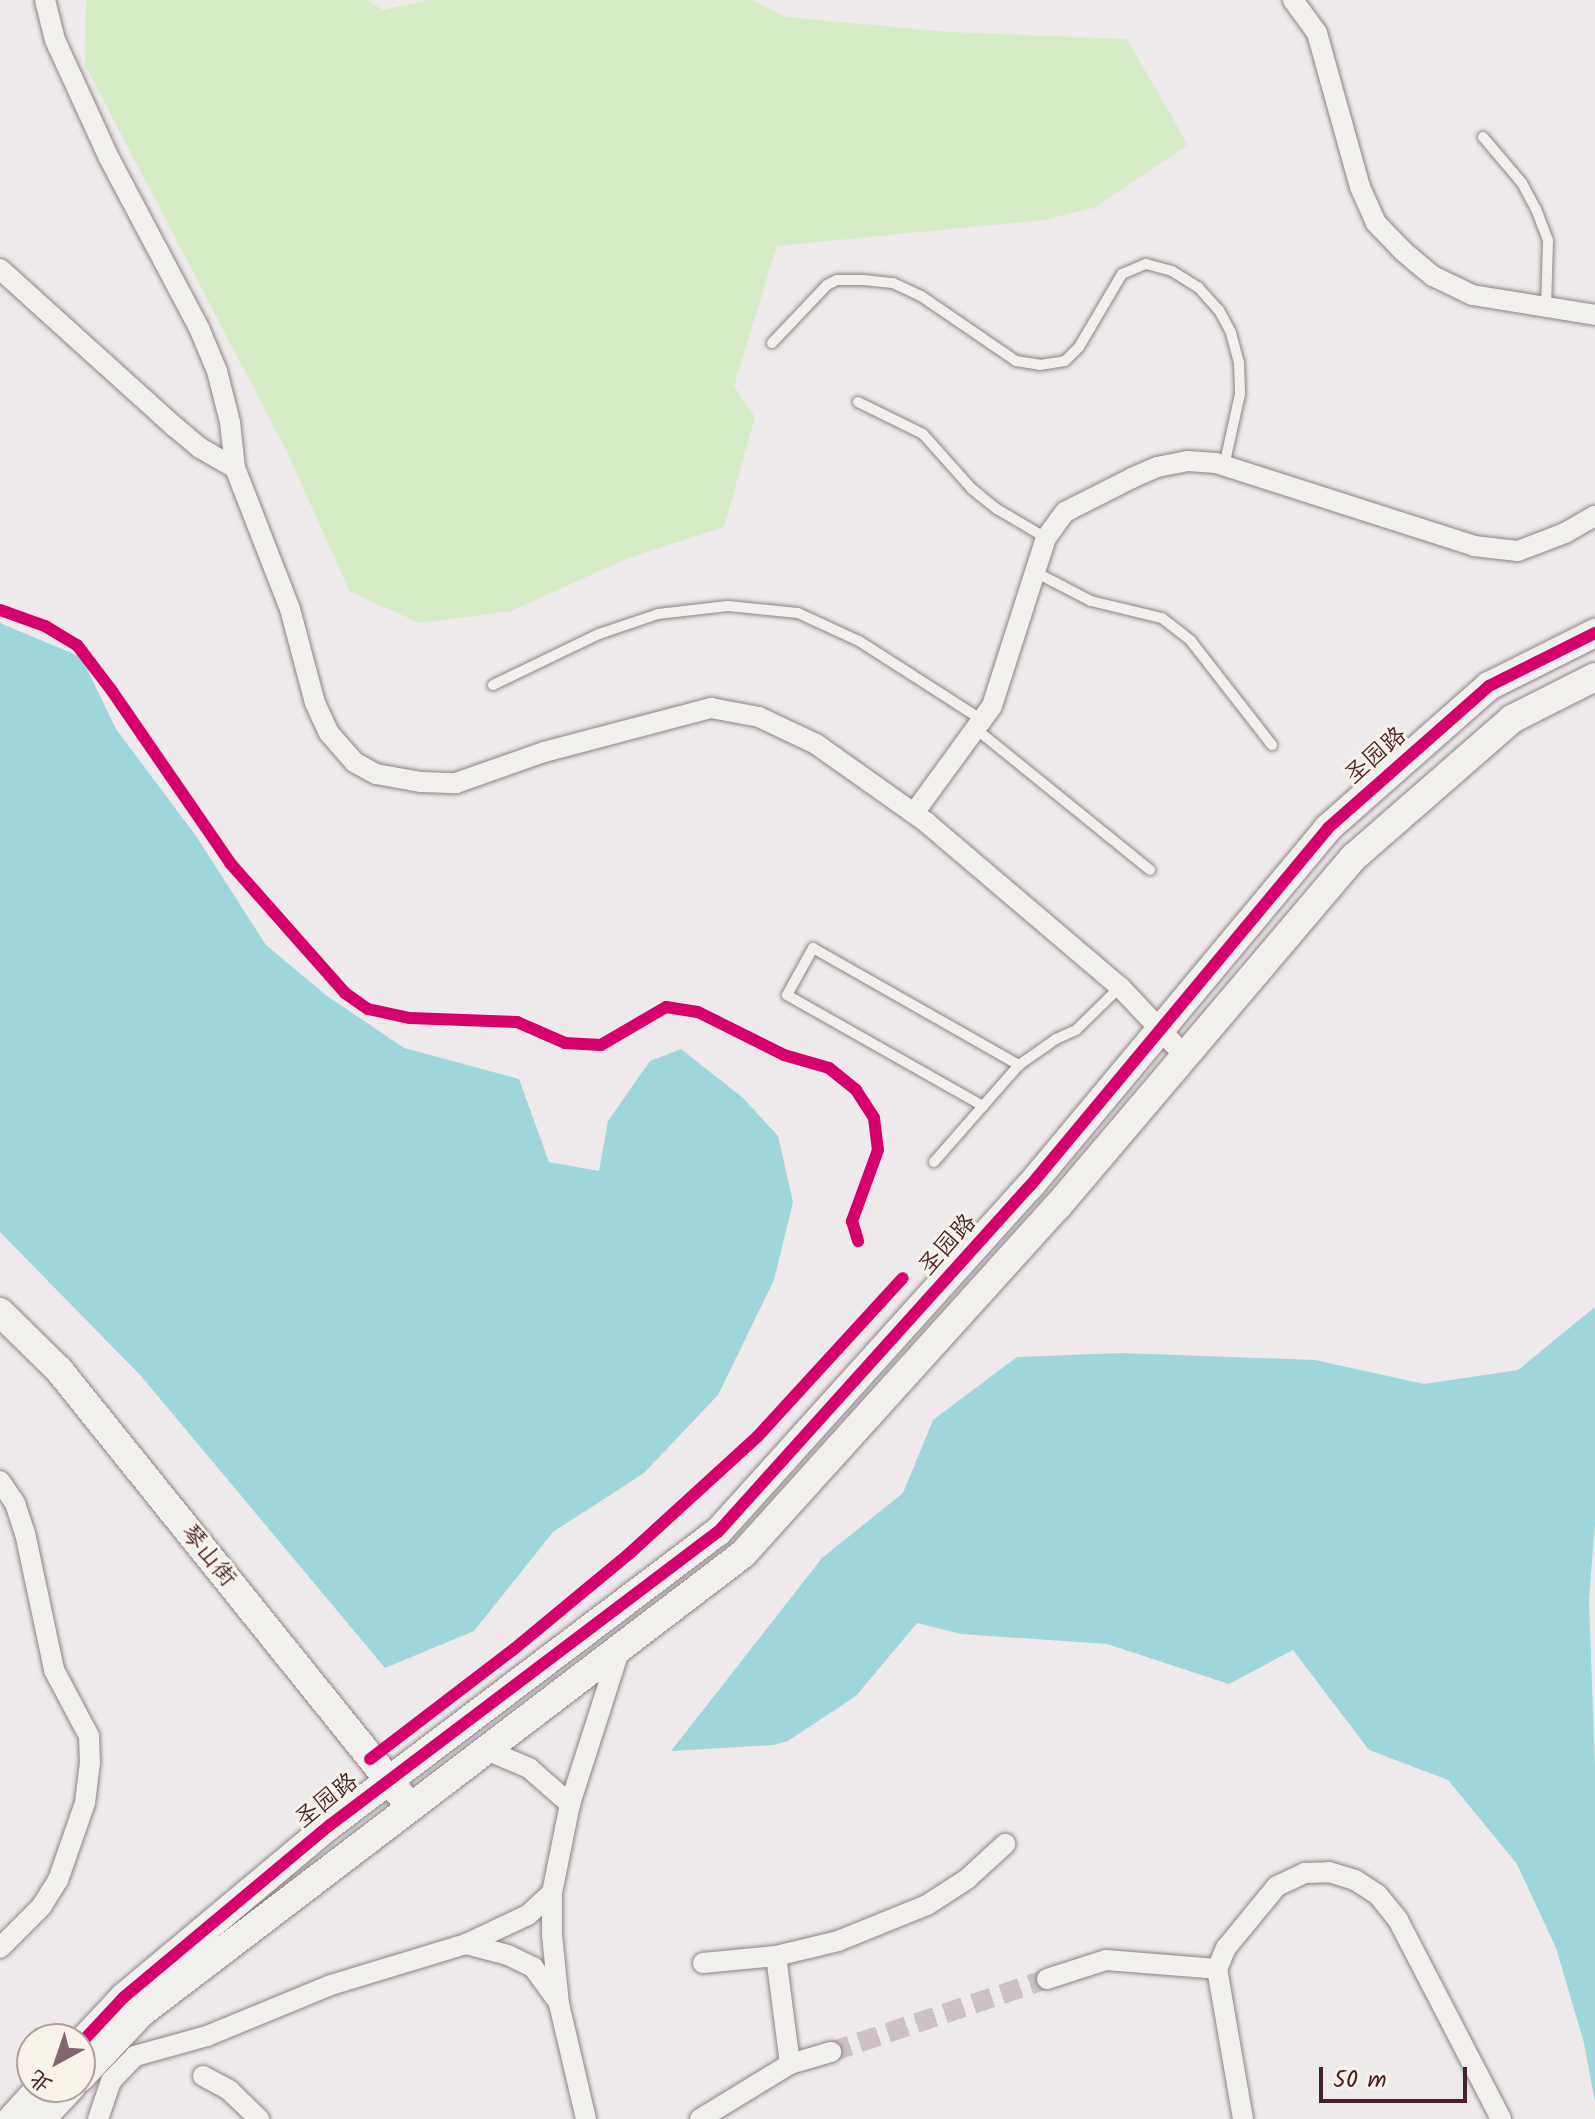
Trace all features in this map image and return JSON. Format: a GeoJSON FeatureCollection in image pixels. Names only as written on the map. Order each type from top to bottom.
{"type":"FeatureCollection","features":[{"type":"Feature","properties":{"kind":"street"},"geometry":{"type":"LineString","coordinates":[[45,0],[55,40],[108,156],[199,328],[217,371],[230,422],[235,468],[290,609],[315,703],[329,733],[354,762],[376,774],[421,782],[456,783],[544,752],[711,708],[759,717],[816,744],[914,813],[1120,987],[1185,1056]]}},
{"type":"Feature","properties":{"kind":"street"},"geometry":{"type":"LineString","coordinates":[[1293,0],[1317,33],[1360,187],[1376,223],[1433,276],[1472,295],[1595,315]]}},
{"type":"Feature","properties":{"kind":"street"},"geometry":{"type":"LineString","coordinates":[[0,269],[175,427],[200,448],[235,468]]}},
{"type":"Feature","properties":{"kind":"street"},"geometry":{"type":"LineString","coordinates":[[914,813],[979,725],[1003,679],[1046,538],[1065,512],[1157,467],[1188,461],[1224,466],[1474,546],[1518,551],[1595,516]]}},
{"type":"Feature","properties":{"kind":"street","name":"圣园路"},"geometry":{"type":"LineString","coordinates":[[96,2027],[124,1997],[388,1781],[718,1532],[1030,1186],[1328,828],[1489,686],[1595,633]]}},
{"type":"Feature","properties":{"kind":"street"},"geometry":{"type":"LineString","coordinates":[[96,2061],[141,2013],[743,1554],[1057,1207],[1354,857],[1512,719],[1595,677]]}},
{"type":"Feature","properties":{"kind":"street","name":"琴山街"},"geometry":{"type":"LineString","coordinates":[[0,1312],[59,1370],[410,1806]]}},
{"type":"Feature","properties":{"kind":"street"},"geometry":{"type":"LineString","coordinates":[[0,1481],[15,1503],[25,1533],[54,1670],[89,1736],[90,1762],[85,1803],[58,1880],[42,1906],[0,1948]]}},
{"type":"Feature","properties":{"kind":"street"},"geometry":{"type":"LineString","coordinates":[[586,2119],[559,2004],[552,1935],[552,1893],[570,1804],[620,1647]]}},
{"type":"Feature","properties":{"kind":"street"},"geometry":{"type":"LineString","coordinates":[[484,1749],[529,1768],[570,1804]]}},
{"type":"Feature","properties":{"kind":"street"},"geometry":{"type":"LineString","coordinates":[[703,1963],[776,1956],[838,1941],[927,1905],[967,1879],[1005,1844]]}},
{"type":"Feature","properties":{"kind":"street"},"geometry":{"type":"LineString","coordinates":[[1243,2119],[1217,1969],[1226,1948],[1277,1886],[1305,1873],[1329,1872],[1355,1880],[1378,1895],[1398,1920],[1501,2119]]}},
{"type":"Feature","properties":{"kind":"street"},"geometry":{"type":"LineString","coordinates":[[98,2119],[111,2081],[135,2056],[207,2036],[331,1985],[466,1944],[528,1915],[552,1893]]}},
{"type":"Feature","properties":{"kind":"street"},"geometry":{"type":"LineString","coordinates":[[466,1944],[508,1955],[533,1967],[559,2004]]}},
{"type":"Feature","properties":{"kind":"street"},"geometry":{"type":"LineString","coordinates":[[776,1956],[790,2064]]}},
{"type":"Feature","properties":{"kind":"street"},"geometry":{"type":"LineString","coordinates":[[1047,1979],[1106,1960],[1217,1969]]}},
{"type":"Feature","properties":{"kind":"street"},"geometry":{"type":"LineString","coordinates":[[700,2119],[790,2064],[831,2052]]}},
{"type":"Feature","properties":{"kind":"street"},"geometry":{"type":"LineString","coordinates":[[203,2076],[229,2090],[259,2119]]}},
{"type":"Feature","properties":{"kind":"street"},"geometry":{"type":"LineString","coordinates":[[12,2119],[26,2103]]}},
{"type":"Feature","properties":{"kind":"street"},"geometry":{"type":"LineString","coordinates":[[41,2119],[56,2103]]}},
{"type":"Feature","properties":{"kind":"lane"},"geometry":{"type":"LineString","coordinates":[[1483,137],[1522,183],[1548,241],[1546,307]]}},
{"type":"Feature","properties":{"kind":"lane"},"geometry":{"type":"LineString","coordinates":[[772,343],[827,285],[837,280],[863,280],[893,283],[921,296],[1016,361],[1040,365],[1065,361],[1079,347],[1122,274],[1146,264],[1172,271],[1198,287],[1219,310],[1231,333],[1239,363],[1240,394],[1224,466]]}},
{"type":"Feature","properties":{"kind":"lane"},"geometry":{"type":"LineString","coordinates":[[858,402],[923,434],[988,503],[1046,538]]}},
{"type":"Feature","properties":{"kind":"lane"},"geometry":{"type":"LineString","coordinates":[[1035,572],[1091,601],[1162,618],[1191,641],[1272,745]]}},
{"type":"Feature","properties":{"kind":"lane"},"geometry":{"type":"LineString","coordinates":[[493,685],[614,629],[658,614],[728,606],[798,613],[859,641],[979,725],[1150,870]]}},
{"type":"Feature","properties":{"kind":"lane"},"geometry":{"type":"LineString","coordinates":[[983,1106],[787,995],[813,948],[1019,1065]]}},
{"type":"Feature","properties":{"kind":"lane"},"geometry":{"type":"LineString","coordinates":[[934,1162],[1019,1065],[1056,1039],[1076,1030],[1120,987]]}},
{"type":"Feature","properties":{"kind":"green space"},"geometry":{"type":"Polygon","coordinates":[[[86,0],[367,0],[383,10],[429,0],[751,0],[786,17],[949,32],[1127,39],[1188,145],[1094,208],[1043,220],[777,246],[734,386],[755,417],[724,527],[631,557],[511,611],[420,623],[350,592],[286,450],[85,65],[86,0]]]}},
{"type":"Feature","properties":{"kind":"water"},"geometry":{"type":"Polygon","coordinates":[[[0,623],[81,657],[116,729],[196,836],[266,945],[327,996],[404,1048],[519,1079],[549,1162],[599,1171],[608,1121],[650,1061],[681,1049],[743,1098],[778,1136],[793,1202],[774,1280],[718,1395],[644,1473],[553,1532],[474,1631],[385,1668],[141,1376],[0,1232],[0,623]]]}},
{"type":"Feature","properties":{"kind":"water"},"geometry":{"type":"Polygon","coordinates":[[[1595,1307],[1595,1523],[1589,1600],[1595,1768],[1595,2102],[1584,2043],[1556,1948],[1517,1864],[1448,1780],[1369,1750],[1293,1650],[1229,1684],[1107,1644],[961,1634],[917,1623],[856,1696],[788,1741],[774,1745],[671,1751],[822,1558],[903,1493],[933,1420],[1017,1357],[1123,1353],[1315,1360],[1424,1384],[1518,1370],[1595,1307]]]}},
{"type":"Feature","properties":{"kind":"tunnel"},"geometry":{"type":"LineString","coordinates":[[831,2052],[1047,1979]]}},
{"type":"Feature","properties":{"kind":"cycle path"},"geometry":{"type":"LineString","coordinates":[[0,610],[45,626],[77,645],[230,863],[345,993],[368,1009],[410,1018],[517,1022],[565,1043],[601,1045],[666,1007],[698,1012],[784,1055],[829,1068],[856,1090],[874,1118],[878,1150],[852,1221],[858,1241]]}},
{"type":"Feature","properties":{"kind":"cycle path"},"geometry":{"type":"LineString","coordinates":[[96,2027],[124,1997],[330,1825],[718,1532],[1030,1186],[1328,828],[1489,686],[1595,633]]}},
{"type":"Feature","properties":{"kind":"cycle path"},"geometry":{"type":"LineString","coordinates":[[370,1759],[514,1649],[630,1553],[758,1436],[903,1278]]}}]}
